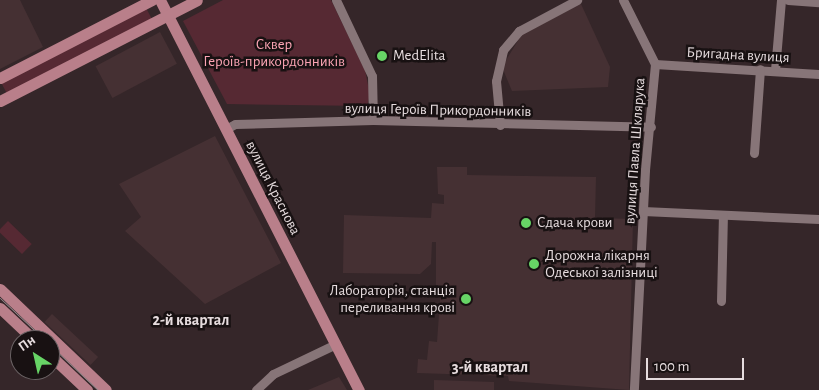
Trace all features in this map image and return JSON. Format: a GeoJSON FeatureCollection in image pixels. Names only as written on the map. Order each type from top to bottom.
{"type":"FeatureCollection","features":[{"type":"Feature","properties":{"kind":"main road"},"geometry":{"type":"LineString","coordinates":[[0,78],[152,0]]}},
{"type":"Feature","properties":{"kind":"main road","name":"вулиця Краснова"},"geometry":{"type":"LineString","coordinates":[[160,0],[359,390]]}},
{"type":"Feature","properties":{"kind":"main road"},"geometry":{"type":"LineString","coordinates":[[0,101],[197,0]]}},
{"type":"Feature","properties":{"kind":"main road"},"geometry":{"type":"LineString","coordinates":[[0,289],[106,390]]}},
{"type":"Feature","properties":{"kind":"main road"},"geometry":{"type":"LineString","coordinates":[[0,308],[23,330]]}},
{"type":"Feature","properties":{"kind":"main road"},"geometry":{"type":"LineString","coordinates":[[60,364],[87,390]]}},
{"type":"Feature","properties":{"kind":"street"},"geometry":{"type":"LineString","coordinates":[[336,0],[372,76],[373,120]]}},
{"type":"Feature","properties":{"kind":"street"},"geometry":{"type":"LineString","coordinates":[[500,125],[496,80],[503,50],[519,31],[577,0]]}},
{"type":"Feature","properties":{"kind":"street"},"geometry":{"type":"LineString","coordinates":[[623,0],[655,64]]}},
{"type":"Feature","properties":{"kind":"street"},"geometry":{"type":"LineString","coordinates":[[775,70],[781,0]]}},
{"type":"Feature","properties":{"kind":"street"},"geometry":{"type":"LineString","coordinates":[[788,0],[819,2]]}},
{"type":"Feature","properties":{"kind":"street","name":"Бригадна вулиця"},"geometry":{"type":"LineString","coordinates":[[655,64],[819,74]]}},
{"type":"Feature","properties":{"kind":"street","name":"вулиця Павла Шклярука"},"geometry":{"type":"LineString","coordinates":[[634,390],[643,211],[655,64]]}},
{"type":"Feature","properties":{"kind":"street"},"geometry":{"type":"LineString","coordinates":[[754,153],[760,69]]}},
{"type":"Feature","properties":{"kind":"street","name":"вулиця Героїв Прикордонників"},"geometry":{"type":"LineString","coordinates":[[226,129],[237,124],[373,120],[500,125],[651,127]]}},
{"type":"Feature","properties":{"kind":"street"},"geometry":{"type":"LineString","coordinates":[[643,211],[819,220]]}},
{"type":"Feature","properties":{"kind":"street"},"geometry":{"type":"LineString","coordinates":[[721,301],[723,215]]}},
{"type":"Feature","properties":{"kind":"street"},"geometry":{"type":"LineString","coordinates":[[256,390],[273,374],[336,344]]}},
{"type":"Feature","properties":{"kind":"shaded area"},"geometry":{"type":"Polygon","coordinates":[[[0,0],[20,0],[43,47],[0,69],[0,0]]]}},
{"type":"Feature","properties":{"kind":"shaded area"},"geometry":{"type":"Polygon","coordinates":[[[581,4],[610,67],[608,87],[512,91],[502,67],[522,34],[581,4]]]}},
{"type":"Feature","properties":{"kind":"shaded area"},"geometry":{"type":"Polygon","coordinates":[[[160,32],[177,64],[112,98],[96,66],[160,32]]]}},
{"type":"Feature","properties":{"kind":"shaded area"},"geometry":{"type":"Polygon","coordinates":[[[215,136],[281,263],[205,304],[125,231],[141,217],[119,184],[215,136]]]}},
{"type":"Feature","properties":{"kind":"shaded area","name":"Дорожна лікарня Одеської залізниці"},"geometry":{"type":"Polygon","coordinates":[[[437,167],[467,167],[467,175],[596,177],[595,218],[633,219],[629,390],[509,381],[508,376],[417,373],[418,359],[427,360],[429,341],[437,342],[441,286],[436,286],[436,242],[432,242],[431,264],[420,274],[343,273],[344,215],[431,218],[432,203],[444,204],[444,195],[438,194],[437,167]]]}},
{"type":"Feature","properties":{"kind":"shaded area"},"geometry":{"type":"Polygon","coordinates":[[[52,314],[98,357],[91,365],[60,337],[60,330],[53,330],[44,322],[52,314]]]}},
{"type":"Feature","properties":{"kind":"shaded area"},"geometry":{"type":"Polygon","coordinates":[[[339,377],[347,390],[308,390],[339,377]]]}},
{"type":"Feature","properties":{"kind":"shaded area"},"geometry":{"type":"Polygon","coordinates":[[[434,380],[494,382],[494,390],[434,390],[434,380]]]}},
{"type":"Feature","properties":{"kind":"green space","name":"Сквер Героїв-прикордонників"},"geometry":{"type":"Polygon","coordinates":[[[223,0],[331,0],[365,70],[370,95],[367,106],[227,104],[183,21],[223,0]]]}},
{"type":"Feature","properties":{"kind":"green space"},"geometry":{"type":"Polygon","coordinates":[[[145,6],[152,19],[8,96],[1,83],[145,6]]]}},
{"type":"Feature","properties":{"kind":"green space"},"geometry":{"type":"Polygon","coordinates":[[[8,221],[32,244],[22,254],[0,233],[0,229],[8,221]]]}},
{"type":"Feature","properties":{"kind":"tram line"},"geometry":{"type":"LineString","coordinates":[[0,298],[34,330]]}},
{"type":"Feature","properties":{"kind":"tram line"},"geometry":{"type":"LineString","coordinates":[[60,354],[98,390]]}},
{"type":"Feature","properties":{"kind":"place","name":"MedElita"},"geometry":{"type":"Point","coordinates":[382,56]}},
{"type":"Feature","properties":{"kind":"place","name":"Сдача крови"},"geometry":{"type":"Point","coordinates":[526,223]}},
{"type":"Feature","properties":{"kind":"place","name":"Дорожна лікарня Одеської залізниці"},"geometry":{"type":"Point","coordinates":[534,264]}},
{"type":"Feature","properties":{"kind":"place","name":"Лабораторія, станція переливання крові"},"geometry":{"type":"Point","coordinates":[466,299]}},
{"type":"Feature","properties":{"kind":"district","name":"2-й квартал"},"geometry":{"type":"Point","coordinates":[191,320]}},
{"type":"Feature","properties":{"kind":"district","name":"3-й квартал"},"geometry":{"type":"Point","coordinates":[490,367]}}]}
